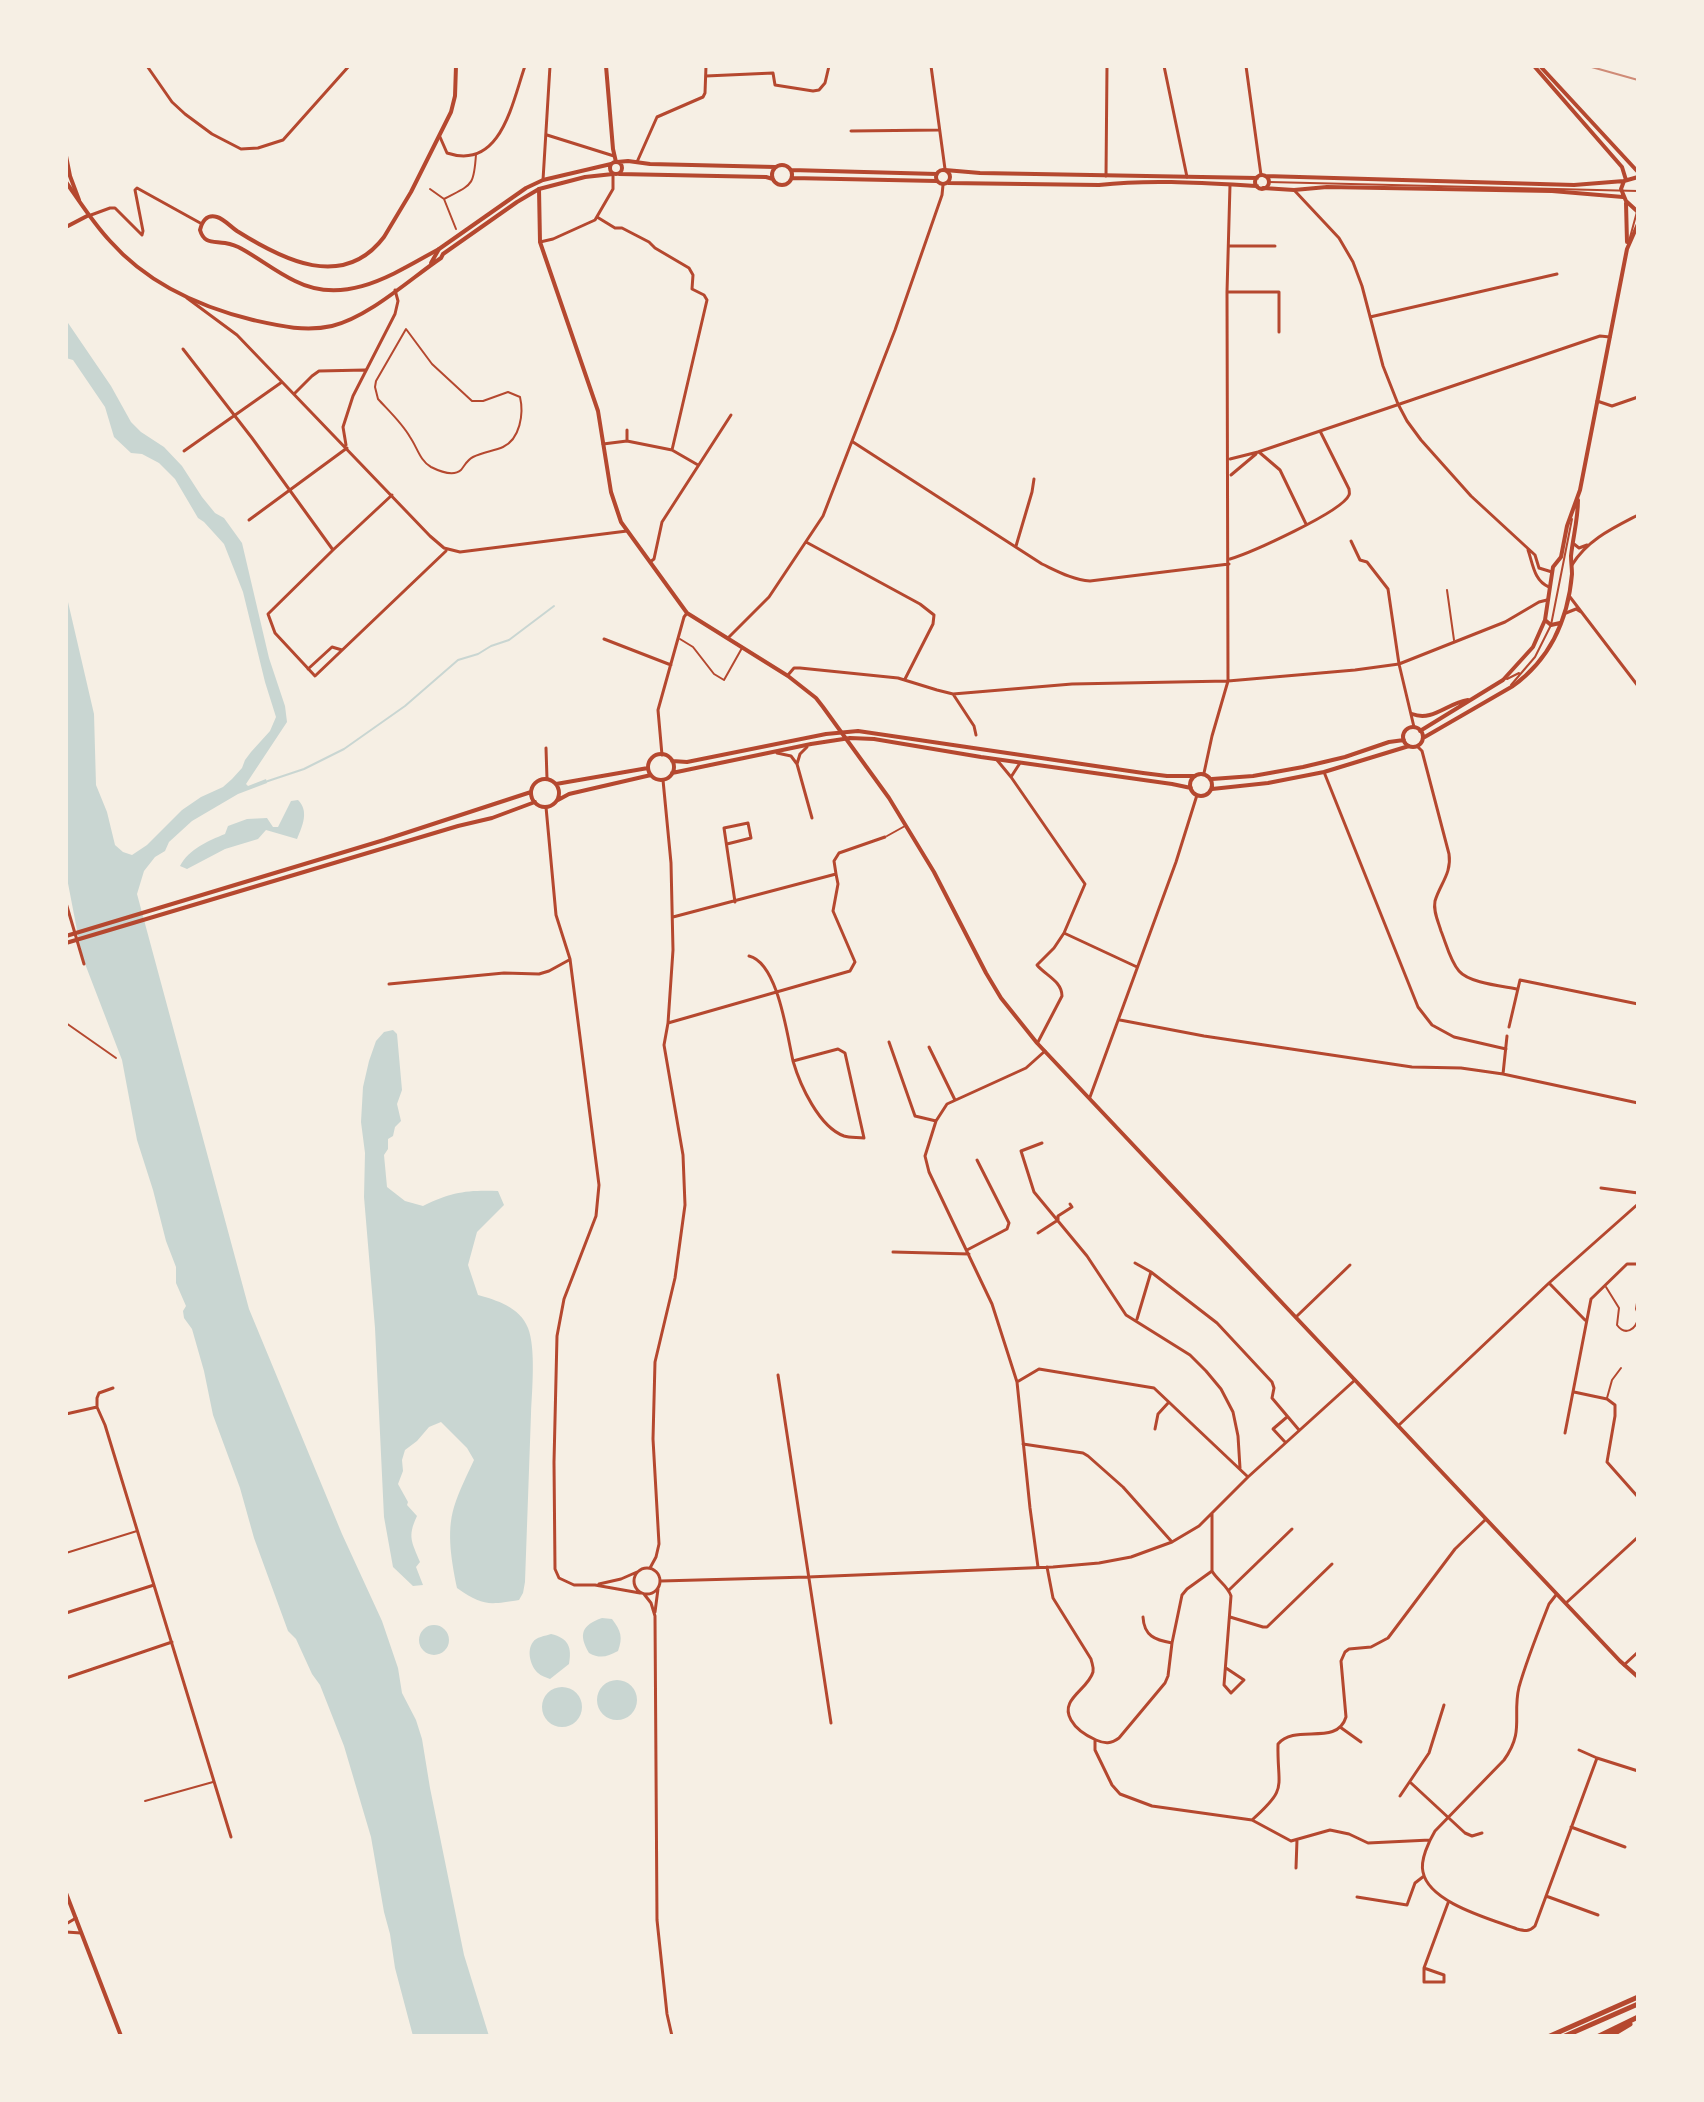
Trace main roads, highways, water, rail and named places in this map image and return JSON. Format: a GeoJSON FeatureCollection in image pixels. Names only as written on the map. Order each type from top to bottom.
{"type":"FeatureCollection","features":[{"type":"Feature","properties":{"kind":"highway"},"geometry":{"type":"LineString","coordinates":[[1550,2036],[1638,1997]]}},
{"type":"Feature","properties":{"kind":"highway"},"geometry":{"type":"LineString","coordinates":[[1565,2036],[1638,2004]]}},
{"type":"Feature","properties":{"kind":"highway"},"geometry":{"type":"LineString","coordinates":[[1599,2036],[1638,2018]]}},
{"type":"Feature","properties":{"kind":"highway"},"geometry":{"type":"LineString","coordinates":[[1610,2036],[1638,2018]]}},
{"type":"Feature","properties":{"kind":"main road"},"geometry":{"type":"LineString","coordinates":[[456,66],[455,96],[440,137],[384,237],[365,255],[337,266],[294,262],[234,229],[219,217],[210,216],[202,224],[200,234],[208,241],[230,244],[294,281],[321,290],[337,291],[381,280],[423,258],[514,195],[543,180],[614,161],[784,165],[791,170],[937,174],[945,170],[1106,176],[1431,179],[1526,184],[1586,184],[1625,180],[1638,174],[1540,66]]}},
{"type":"Feature","properties":{"kind":"main road"},"geometry":{"type":"LineString","coordinates":[[606,66],[614,161],[610,170],[616,174]]}},
{"type":"Feature","properties":{"kind":"main road"},"geometry":{"type":"LineString","coordinates":[[1534,66],[1622,167],[1625,180],[1621,189],[1628,211],[1627,249],[1610,337],[1561,557],[1567,562]]}},
{"type":"Feature","properties":{"kind":"main road"},"geometry":{"type":"LineString","coordinates":[[66,156],[80,202]]}},
{"type":"Feature","properties":{"kind":"main road"},"geometry":{"type":"LineString","coordinates":[[614,161],[622,168],[616,174]]}},
{"type":"Feature","properties":{"kind":"main road"},"geometry":{"type":"LineString","coordinates":[[775,167],[772,172],[777,184],[788,183],[792,178],[791,170]]}},
{"type":"Feature","properties":{"kind":"main road"},"geometry":{"type":"LineString","coordinates":[[945,170],[950,175],[946,184]]}},
{"type":"Feature","properties":{"kind":"main road"},"geometry":{"type":"LineString","coordinates":[[66,182],[89,215],[123,254],[161,283],[201,304],[241,317],[287,328],[312,329],[351,320],[539,189],[585,177],[616,174],[773,179]]}},
{"type":"Feature","properties":{"kind":"main road"},"geometry":{"type":"LineString","coordinates":[[937,174],[937,181]]}},
{"type":"Feature","properties":{"kind":"main road"},"geometry":{"type":"LineString","coordinates":[[1260,187],[1267,186],[1269,182],[1261,176]]}},
{"type":"Feature","properties":{"kind":"main road"},"geometry":{"type":"LineString","coordinates":[[1260,187],[1255,182],[1261,176]]}},
{"type":"Feature","properties":{"kind":"main road"},"geometry":{"type":"LineString","coordinates":[[792,178],[929,179],[946,184],[1230,185],[1294,190],[1327,187],[1552,191],[1624,199],[1638,210]]}},
{"type":"Feature","properties":{"kind":"main road"},"geometry":{"type":"LineString","coordinates":[[539,189],[540,242],[598,411],[617,512],[627,531],[687,613],[788,676],[816,698],[906,825],[1001,998],[1037,1043],[1638,1677]]}},
{"type":"Feature","properties":{"kind":"main road"},"geometry":{"type":"LineString","coordinates":[[66,227],[89,215]]}},
{"type":"Feature","properties":{"kind":"main road"},"geometry":{"type":"LineString","coordinates":[[1627,249],[1638,224]]}},
{"type":"Feature","properties":{"kind":"main road"},"geometry":{"type":"LineString","coordinates":[[430,265],[439,249]]}},
{"type":"Feature","properties":{"kind":"main road"},"geometry":{"type":"LineString","coordinates":[[423,258],[430,265]]}},
{"type":"Feature","properties":{"kind":"main road"},"geometry":{"type":"LineString","coordinates":[[1212,789],[1268,783],[1324,772],[1417,746],[1423,738],[1526,677],[1538,665],[1557,634],[1565,613],[1567,562],[1574,544],[1577,496]]}},
{"type":"Feature","properties":{"kind":"main road"},"geometry":{"type":"LineString","coordinates":[[1420,731],[1499,683],[1527,655],[1545,620],[1553,566],[1567,562]]}},
{"type":"Feature","properties":{"kind":"main road"},"geometry":{"type":"LineString","coordinates":[[1545,620],[1551,625],[1562,622]]}},
{"type":"Feature","properties":{"kind":"main road"},"geometry":{"type":"LineString","coordinates":[[1412,714],[1427,717],[1470,699]]}},
{"type":"Feature","properties":{"kind":"main road"},"geometry":{"type":"LineString","coordinates":[[1404,740],[1406,731],[1414,727],[1423,738]]}},
{"type":"Feature","properties":{"kind":"main road"},"geometry":{"type":"LineString","coordinates":[[1191,788],[874,739],[850,738],[672,773],[663,780],[651,775],[648,768],[652,758],[662,755],[672,761],[687,762],[826,734],[871,732],[1167,776],[1204,773],[1212,779],[1303,767],[1404,740]]}},
{"type":"Feature","properties":{"kind":"main road"},"geometry":{"type":"LineString","coordinates":[[1404,740],[1409,746]]}},
{"type":"Feature","properties":{"kind":"main road"},"geometry":{"type":"LineString","coordinates":[[672,761],[672,773]]}},
{"type":"Feature","properties":{"kind":"main road"},"geometry":{"type":"LineString","coordinates":[[66,936],[414,831],[531,792],[535,784],[547,779],[556,784],[648,768]]}},
{"type":"Feature","properties":{"kind":"main road"},"geometry":{"type":"LineString","coordinates":[[531,792],[535,802],[546,807],[569,794],[651,775]]}},
{"type":"Feature","properties":{"kind":"main road"},"geometry":{"type":"LineString","coordinates":[[1194,776],[1190,782],[1197,795],[1208,794],[1212,789],[1212,779]]}},
{"type":"Feature","properties":{"kind":"main road"},"geometry":{"type":"LineString","coordinates":[[556,784],[558,800]]}},
{"type":"Feature","properties":{"kind":"main road"},"geometry":{"type":"LineString","coordinates":[[66,943],[492,818],[535,802]]}},
{"type":"Feature","properties":{"kind":"main road"},"geometry":{"type":"LineString","coordinates":[[66,1893],[120,2036]]}},
{"type":"Feature","properties":{"kind":"waterway"},"geometry":{"type":"LineString","coordinates":[[265,782],[304,769],[344,749],[405,706],[458,660],[509,640],[554,606]]}},
{"type":"Feature","properties":{"kind":"railway"},"geometry":{"type":"LineString","coordinates":[[1588,66],[1638,80]]}}]}
